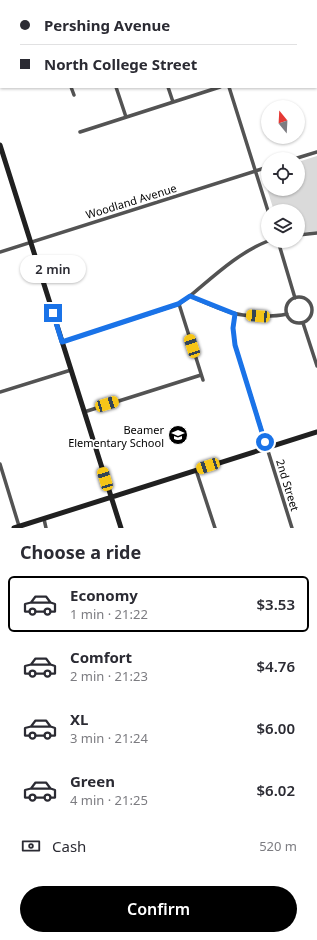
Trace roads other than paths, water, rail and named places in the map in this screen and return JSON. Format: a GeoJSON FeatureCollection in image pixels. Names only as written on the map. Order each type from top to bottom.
{"type":"FeatureCollection","features":[{"type":"Feature","properties":{"kind":"street"},"geometry":{"type":"LineString","coordinates":[[71,88],[74,95]]}},
{"type":"Feature","properties":{"kind":"street"},"geometry":{"type":"LineString","coordinates":[[116,88],[126,117]]}},
{"type":"Feature","properties":{"kind":"street"},"geometry":{"type":"LineString","coordinates":[[168,88],[173,102]]}},
{"type":"Feature","properties":{"kind":"street"},"geometry":{"type":"LineString","coordinates":[[80,132],[217,88]]}},
{"type":"Feature","properties":{"kind":"street"},"geometry":{"type":"LineString","coordinates":[[229,88],[266,204]]}},
{"type":"Feature","properties":{"kind":"street"},"geometry":{"type":"LineString","coordinates":[[0,145],[120,528]]}},
{"type":"Feature","properties":{"kind":"street"},"geometry":{"type":"LineString","coordinates":[[305,156],[317,152]]}},
{"type":"Feature","properties":{"kind":"street","name":"Woodland Avenue"},"geometry":{"type":"LineString","coordinates":[[0,252],[261,169]]}},
{"type":"Feature","properties":{"kind":"street"},"geometry":{"type":"LineString","coordinates":[[305,234],[317,233]]}},
{"type":"Feature","properties":{"kind":"street"},"geometry":{"type":"LineString","coordinates":[[62,342],[178,304],[190,296],[238,256],[261,244]]}},
{"type":"Feature","properties":{"kind":"street"},"geometry":{"type":"LineString","coordinates":[[280,248],[295,298]]}},
{"type":"Feature","properties":{"kind":"street"},"geometry":{"type":"LineString","coordinates":[[190,296],[235,314],[258,316],[287,314]]}},
{"type":"Feature","properties":{"kind":"street"},"geometry":{"type":"LineString","coordinates":[[299,297],[306,298],[312,306],[313,310],[311,316],[303,323],[293,322],[288,317],[286,307],[292,299],[299,297]]}},
{"type":"Feature","properties":{"kind":"street"},"geometry":{"type":"LineString","coordinates":[[178,304],[203,380]]}},
{"type":"Feature","properties":{"kind":"street"},"geometry":{"type":"LineString","coordinates":[[312,306],[316,304]]}},
{"type":"Feature","properties":{"kind":"street","name":"2nd Street"},"geometry":{"type":"LineString","coordinates":[[235,314],[233,328],[235,345],[292,528]]}},
{"type":"Feature","properties":{"kind":"street"},"geometry":{"type":"LineString","coordinates":[[303,323],[317,366]]}},
{"type":"Feature","properties":{"kind":"street"},"geometry":{"type":"LineString","coordinates":[[0,392],[71,370]]}},
{"type":"Feature","properties":{"kind":"street"},"geometry":{"type":"LineString","coordinates":[[84,412],[201,375]]}},
{"type":"Feature","properties":{"kind":"street"},"geometry":{"type":"LineString","coordinates":[[0,464],[16,527],[317,432]]}},
{"type":"Feature","properties":{"kind":"street"},"geometry":{"type":"LineString","coordinates":[[196,470],[215,528]]}},
{"type":"Feature","properties":{"kind":"street"},"geometry":{"type":"LineString","coordinates":[[44,519],[46,528]]}},
{"type":"Feature","properties":{"kind":"place","name":"Beamer Elementary School"},"geometry":{"type":"Point","coordinates":[178,435]}}]}
